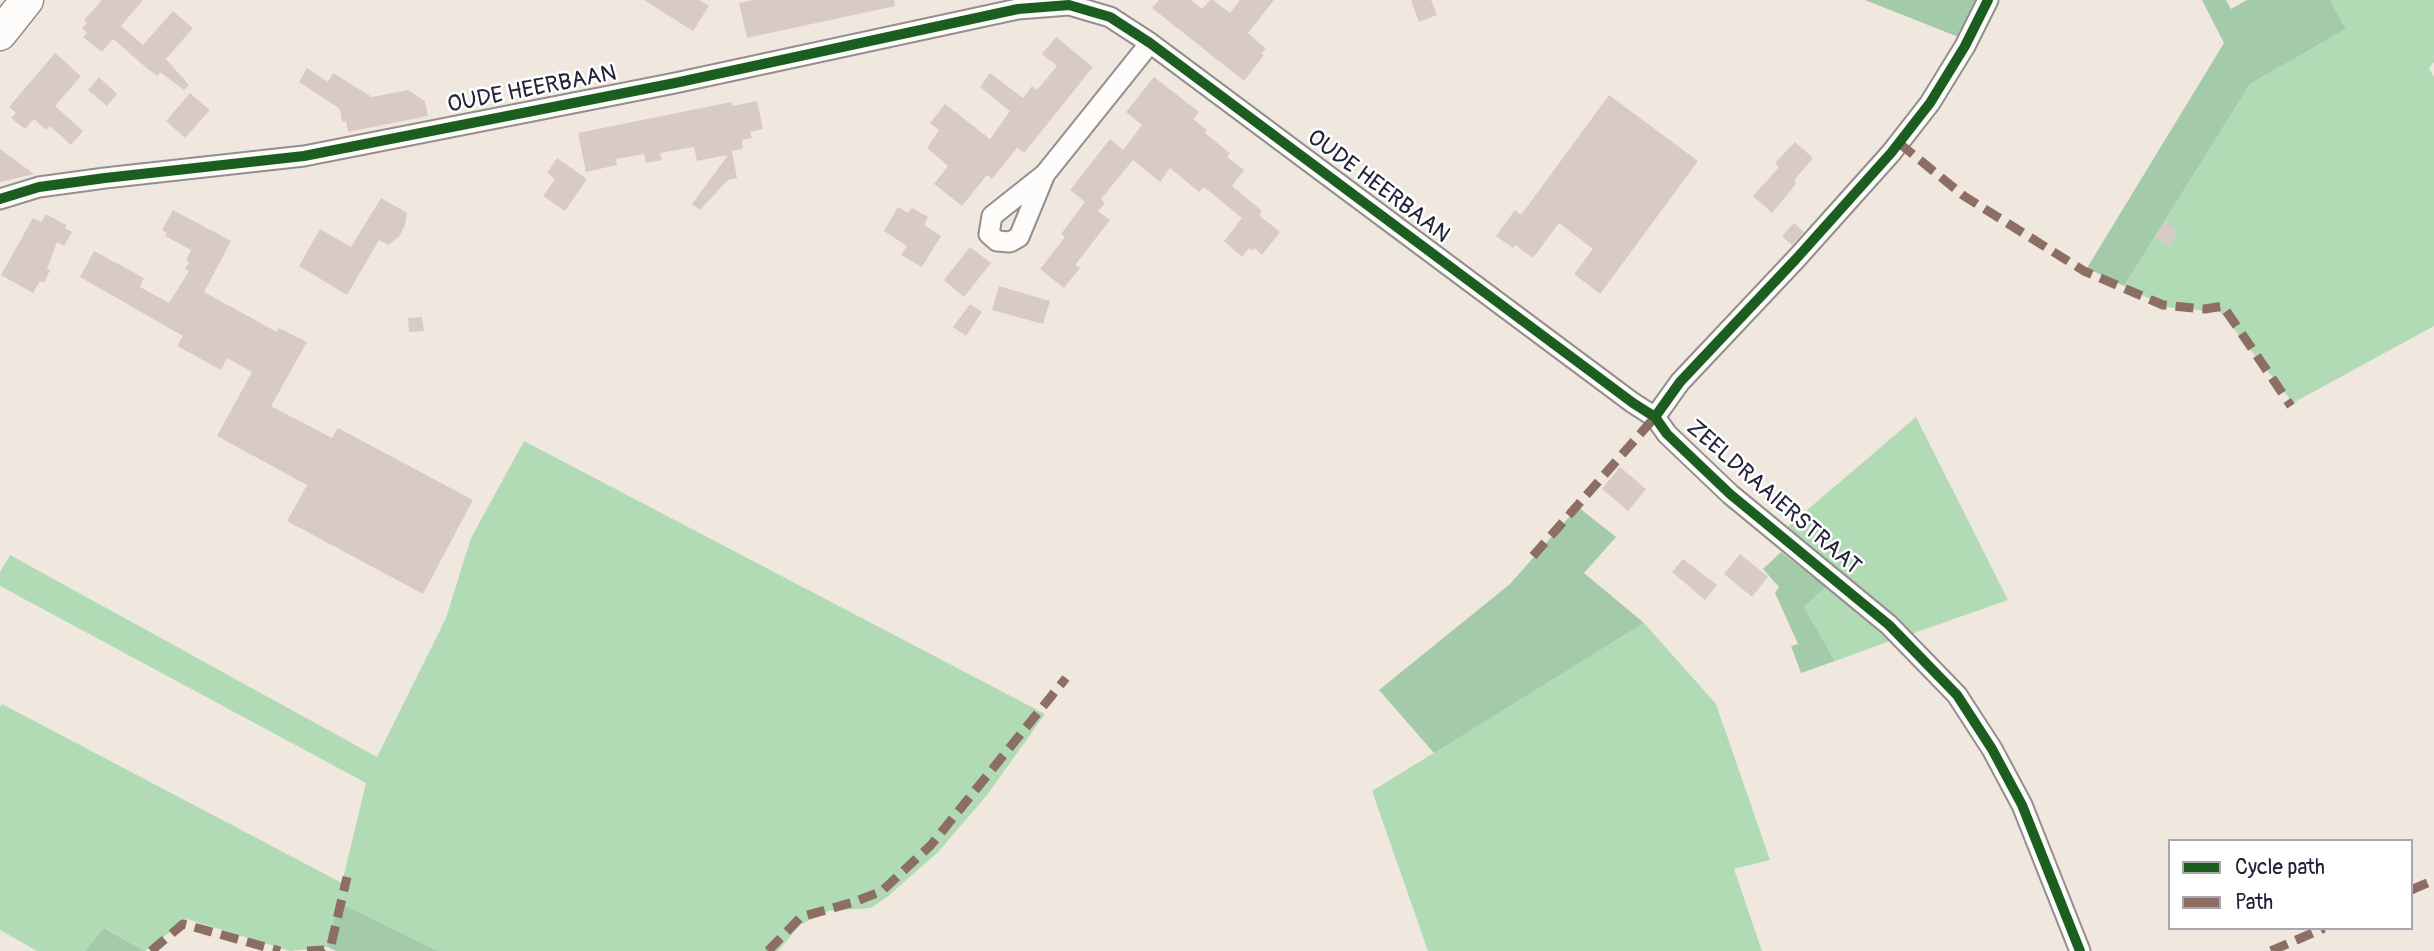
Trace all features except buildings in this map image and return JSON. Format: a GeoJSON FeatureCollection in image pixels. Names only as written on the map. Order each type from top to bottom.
{"type":"FeatureCollection","features":[{"type":"Feature","properties":{"kind":"main road"},"geometry":{"type":"LineString","coordinates":[[0,34],[27,0]]}},
{"type":"Feature","properties":{"kind":"street","name":"ZEELDRAAIERSTRAAT"},"geometry":{"type":"LineString","coordinates":[[1987,0],[1965,46],[1930,103],[1899,143],[1681,382],[1655,417],[1667,434],[1730,494],[1889,625],[1957,695],[1992,749],[2022,805],[2080,951]]}},
{"type":"Feature","properties":{"kind":"street","name":"OUDE HEERBAAN"},"geometry":{"type":"LineString","coordinates":[[0,199],[39,187],[78,181],[304,156],[675,83],[1018,9],[1072,2],[1110,17],[1150,43],[1655,417]]}},
{"type":"Feature","properties":{"kind":"street"},"geometry":{"type":"LineString","coordinates":[[1045,173],[1150,43]]}},
{"type":"Feature","properties":{"kind":"green space"},"geometry":{"type":"Polygon","coordinates":[[[1865,0],[1978,0],[1961,38],[1865,0]]]}},
{"type":"Feature","properties":{"kind":"green space"},"geometry":{"type":"Polygon","coordinates":[[[2202,0],[2226,0],[2231,9],[2247,0],[2330,0],[2346,29],[2250,84],[2124,286],[2087,268],[2224,43],[2202,0]]]}},
{"type":"Feature","properties":{"kind":"green space"},"geometry":{"type":"Polygon","coordinates":[[[2330,0],[2434,0],[2434,62],[2429,68],[2434,77],[2434,326],[2293,403],[2220,312],[2166,307],[2124,286],[2250,84],[2346,29],[2330,0]]]}},
{"type":"Feature","properties":{"kind":"green space"},"geometry":{"type":"Polygon","coordinates":[[[1916,417],[2008,600],[1911,634],[1785,529],[1916,417]]]}},
{"type":"Feature","properties":{"kind":"green space"},"geometry":{"type":"Polygon","coordinates":[[[524,441],[1045,714],[987,795],[938,852],[871,908],[828,911],[800,925],[778,951],[438,951],[338,902],[328,947],[290,951],[187,919],[145,951],[105,928],[85,951],[37,951],[0,930],[2,704],[342,883],[366,783],[0,586],[0,572],[10,555],[377,757],[446,618],[471,538],[524,441]]]}},
{"type":"Feature","properties":{"kind":"green space"},"geometry":{"type":"Polygon","coordinates":[[[1578,507],[1616,537],[1584,573],[1644,623],[1434,753],[1379,690],[1510,584],[1578,507]]]}},
{"type":"Feature","properties":{"kind":"green space"},"geometry":{"type":"Polygon","coordinates":[[[1781,552],[1826,587],[1804,607],[1835,661],[1801,673],[1791,646],[1798,644],[1775,593],[1779,587],[1763,569],[1781,552]]]}},
{"type":"Feature","properties":{"kind":"green space"},"geometry":{"type":"Polygon","coordinates":[[[1826,587],[1890,641],[1835,661],[1804,607],[1826,587]]]}},
{"type":"Feature","properties":{"kind":"green space"},"geometry":{"type":"Polygon","coordinates":[[[1644,623],[1716,704],[1770,860],[1734,869],[1762,951],[1428,951],[1372,791],[1644,623]]]}},
{"type":"Feature","properties":{"kind":"green space"},"geometry":{"type":"Polygon","coordinates":[[[338,901],[438,951],[336,951],[328,947],[338,901]]]}},
{"type":"Feature","properties":{"kind":"green space"},"geometry":{"type":"Polygon","coordinates":[[[104,928],[145,951],[85,951],[104,928]]]}},
{"type":"Feature","properties":{"kind":"marked path"},"geometry":{"type":"LineString","coordinates":[[1899,143],[1964,196],[2084,271],[2163,305],[2205,309],[2223,306],[2291,406]]}},
{"type":"Feature","properties":{"kind":"marked path"},"geometry":{"type":"LineString","coordinates":[[1533,556],[1655,417]]}},
{"type":"Feature","properties":{"kind":"marked path"},"geometry":{"type":"LineString","coordinates":[[768,951],[801,917],[882,891],[931,845],[1066,678]]}},
{"type":"Feature","properties":{"kind":"marked path"},"geometry":{"type":"LineString","coordinates":[[307,951],[324,950],[331,945],[347,877]]}},
{"type":"Feature","properties":{"kind":"marked path"},"geometry":{"type":"LineString","coordinates":[[2413,889],[2434,880]]}},
{"type":"Feature","properties":{"kind":"marked path"},"geometry":{"type":"LineString","coordinates":[[151,951],[183,924],[280,951]]}},
{"type":"Feature","properties":{"kind":"marked path"},"geometry":{"type":"LineString","coordinates":[[2271,951],[2319,930]]}},
{"type":"Feature","properties":{"kind":"cycle path"},"geometry":{"type":"LineString","coordinates":[[1655,417],[1680,382],[1891,153],[1930,103],[1965,46],[1988,0]]}},
{"type":"Feature","properties":{"kind":"cycle path"},"geometry":{"type":"LineString","coordinates":[[0,199],[39,187],[304,156],[675,83],[1018,9],[1069,5],[1110,17],[1150,43],[1655,417],[1667,434],[1730,494],[1889,625],[1957,695],[1992,749],[2022,805],[2080,951]]}}]}
